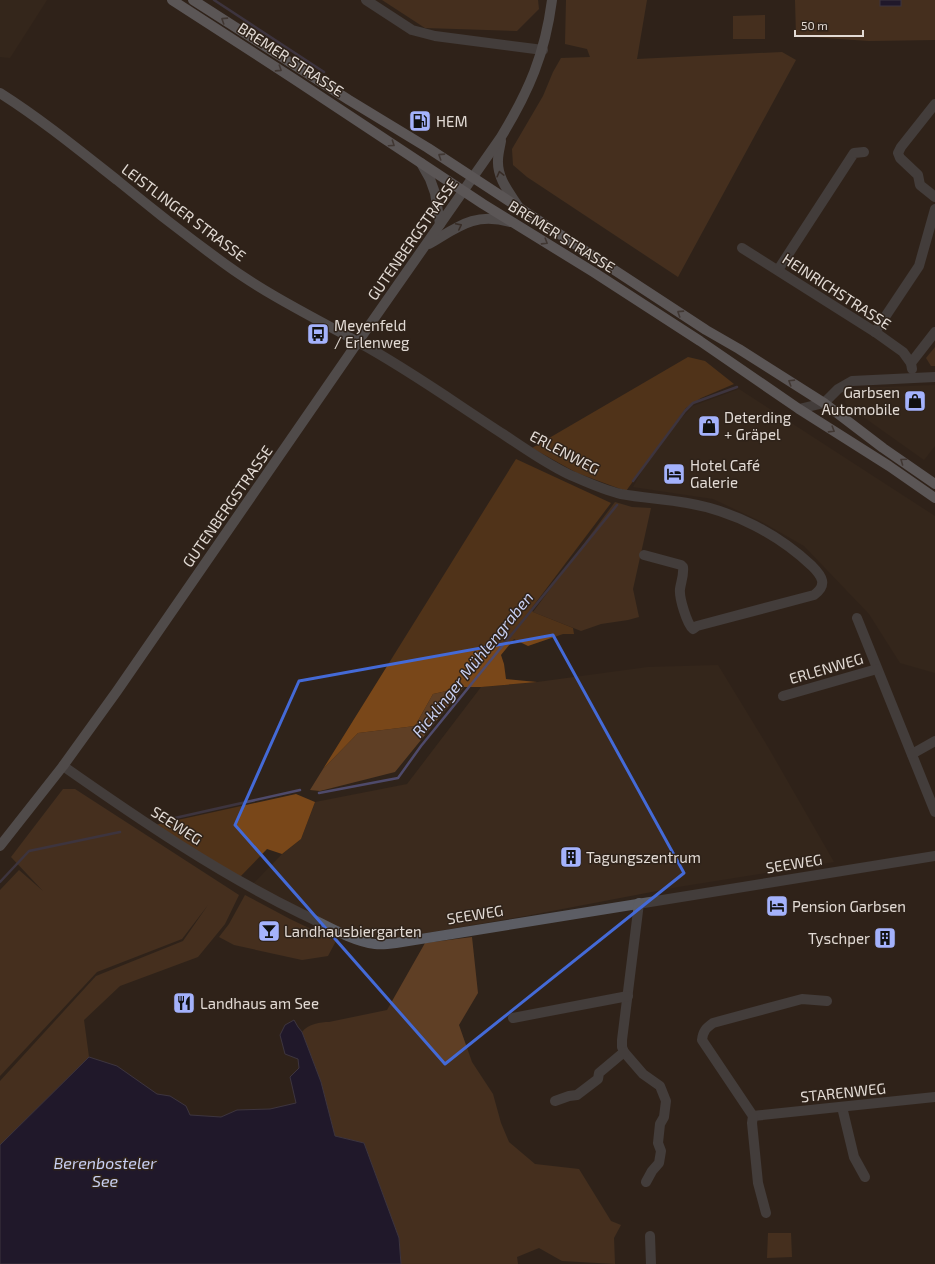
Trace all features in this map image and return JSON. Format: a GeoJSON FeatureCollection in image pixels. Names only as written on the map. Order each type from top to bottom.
{"type":"FeatureCollection","features":[{"type":"Feature","properties":{"kind":"main road","name":"BREMER STRASSE"},"geometry":{"type":"LineString","coordinates":[[172,0],[512,222],[596,273],[799,409],[889,466],[935,498]]}},
{"type":"Feature","properties":{"kind":"main road","name":"BREMER STRASSE"},"geometry":{"type":"LineString","coordinates":[[193,0],[349,100],[428,148],[706,330],[739,349],[824,403],[883,448],[935,484]]}},
{"type":"Feature","properties":{"kind":"main road","name":"GUTENBERGSTRASSE"},"geometry":{"type":"LineString","coordinates":[[0,846],[63,766],[117,691],[501,137],[520,107],[543,50],[549,24],[552,0]]}},
{"type":"Feature","properties":{"kind":"main road","name":"LEISTLINGER STRASSE"},"geometry":{"type":"LineString","coordinates":[[0,93],[19,105],[69,142],[226,265],[284,302],[358,342]]}},
{"type":"Feature","properties":{"kind":"main road"},"geometry":{"type":"LineString","coordinates":[[501,137],[498,160],[500,176],[518,206]]}},
{"type":"Feature","properties":{"kind":"main road"},"geometry":{"type":"LineString","coordinates":[[421,163],[430,179],[435,193],[440,224]]}},
{"type":"Feature","properties":{"kind":"main road"},"geometry":{"type":"LineString","coordinates":[[426,246],[460,225],[478,219],[487,217],[499,218],[512,222]]}},
{"type":"Feature","properties":{"kind":"street"},"geometry":{"type":"LineString","coordinates":[[366,0],[412,30],[434,36],[543,50]]}},
{"type":"Feature","properties":{"kind":"street"},"geometry":{"type":"LineString","coordinates":[[935,104],[901,147],[898,153],[900,158],[918,175],[920,185],[935,197]]}},
{"type":"Feature","properties":{"kind":"street"},"geometry":{"type":"LineString","coordinates":[[778,270],[854,153],[864,152]]}},
{"type":"Feature","properties":{"kind":"street"},"geometry":{"type":"LineString","coordinates":[[875,332],[919,266],[935,209]]}},
{"type":"Feature","properties":{"kind":"street","name":"HEINRICHSTRASSE"},"geometry":{"type":"LineString","coordinates":[[742,248],[875,332],[903,352],[912,363]]}},
{"type":"Feature","properties":{"kind":"street"},"geometry":{"type":"LineString","coordinates":[[912,377],[912,363],[935,332]]}},
{"type":"Feature","properties":{"kind":"street","name":"ERLENWEG"},"geometry":{"type":"LineString","coordinates":[[358,342],[568,474],[622,494],[697,505],[723,512],[756,526],[795,550],[819,574],[823,582],[822,586],[814,596],[697,626],[693,629],[689,624],[680,595],[684,567],[681,564],[644,555]]}},
{"type":"Feature","properties":{"kind":"street"},"geometry":{"type":"LineString","coordinates":[[799,409],[824,403],[838,389],[852,381],[935,377]]}},
{"type":"Feature","properties":{"kind":"street","name":"ERLENWEG"},"geometry":{"type":"LineString","coordinates":[[857,618],[935,812]]}},
{"type":"Feature","properties":{"kind":"street","name":"ERLENWEG"},"geometry":{"type":"LineString","coordinates":[[783,696],[877,669]]}},
{"type":"Feature","properties":{"kind":"street"},"geometry":{"type":"LineString","coordinates":[[912,754],[935,740]]}},
{"type":"Feature","properties":{"kind":"street","name":"SEEWEG"},"geometry":{"type":"LineString","coordinates":[[63,766],[161,834],[248,887],[344,934],[375,944],[396,943],[935,856]]}},
{"type":"Feature","properties":{"kind":"street"},"geometry":{"type":"LineString","coordinates":[[639,903],[622,1048],[643,1074],[660,1086],[666,1101],[664,1117],[660,1124],[658,1143],[661,1151],[659,1163],[652,1171],[646,1182]]}},
{"type":"Feature","properties":{"kind":"street"},"geometry":{"type":"LineString","coordinates":[[513,1018],[628,996]]}},
{"type":"Feature","properties":{"kind":"street"},"geometry":{"type":"LineString","coordinates":[[766,1213],[758,1183],[752,1123],[753,1116],[702,1040],[702,1034],[706,1028],[713,1023],[802,1000],[827,1001]]}},
{"type":"Feature","properties":{"kind":"street"},"geometry":{"type":"LineString","coordinates":[[555,1101],[576,1095],[598,1079],[599,1073],[624,1052]]}},
{"type":"Feature","properties":{"kind":"street","name":"STARENWEG"},"geometry":{"type":"LineString","coordinates":[[753,1116],[935,1097]]}},
{"type":"Feature","properties":{"kind":"street"},"geometry":{"type":"LineString","coordinates":[[842,1107],[854,1157],[865,1177]]}},
{"type":"Feature","properties":{"kind":"street"},"geometry":{"type":"LineString","coordinates":[[650,1236],[650,1264]]}},
{"type":"Feature","properties":{"kind":"highlighted area"},"geometry":{"type":"Polygon","coordinates":[[[553,635],[684,873],[445,1064],[235,825],[299,681],[553,635]]]}},
{"type":"Feature","properties":{"kind":"shaded area"},"geometry":{"type":"Polygon","coordinates":[[[0,0],[47,0],[10,58],[0,57],[0,0]]]}},
{"type":"Feature","properties":{"kind":"shaded area"},"geometry":{"type":"Polygon","coordinates":[[[382,0],[538,0],[539,9],[517,31],[425,28],[382,0]]]}},
{"type":"Feature","properties":{"kind":"shaded area"},"geometry":{"type":"Polygon","coordinates":[[[566,0],[647,0],[637,59],[782,52],[796,60],[678,277],[527,177],[513,165],[512,149],[543,96],[553,72],[561,58],[590,57],[587,49],[565,44],[566,0]]]}},
{"type":"Feature","properties":{"kind":"shaded area"},"geometry":{"type":"Polygon","coordinates":[[[795,0],[935,0],[935,40],[869,41],[796,36],[795,0]]]}},
{"type":"Feature","properties":{"kind":"shaded area"},"geometry":{"type":"Polygon","coordinates":[[[765,15],[765,39],[733,39],[733,16],[765,15]]]}},
{"type":"Feature","properties":{"kind":"shaded area"},"geometry":{"type":"Polygon","coordinates":[[[935,347],[935,366],[931,366],[926,358],[935,347]]]}},
{"type":"Feature","properties":{"kind":"shaded area"},"geometry":{"type":"Polygon","coordinates":[[[688,357],[705,361],[734,384],[701,398],[686,408],[626,491],[577,473],[532,448],[688,357]]]}},
{"type":"Feature","properties":{"kind":"shaded area"},"geometry":{"type":"Polygon","coordinates":[[[935,385],[935,446],[924,460],[848,406],[845,402],[849,391],[858,388],[935,385]]]}},
{"type":"Feature","properties":{"kind":"shaded area"},"geometry":{"type":"Polygon","coordinates":[[[739,389],[935,516],[935,673],[900,663],[869,614],[804,546],[762,522],[713,499],[633,487],[657,443],[693,406],[739,389]]]}},
{"type":"Feature","properties":{"kind":"shaded area"},"geometry":{"type":"Polygon","coordinates":[[[516,459],[611,503],[531,609],[533,612],[573,628],[574,634],[563,634],[528,646],[514,639],[501,655],[506,679],[537,682],[464,687],[433,694],[415,726],[358,733],[323,769],[516,459]]]}},
{"type":"Feature","properties":{"kind":"shaded area"},"geometry":{"type":"Polygon","coordinates":[[[615,502],[632,507],[651,508],[633,589],[639,617],[601,624],[581,631],[533,612],[615,502]]]}},
{"type":"Feature","properties":{"kind":"shaded area"},"geometry":{"type":"Polygon","coordinates":[[[718,665],[768,747],[834,862],[678,887],[526,916],[398,938],[374,938],[343,930],[252,885],[282,854],[301,839],[315,802],[407,784],[481,687],[537,682],[648,667],[718,665]]]}},
{"type":"Feature","properties":{"kind":"shaded area"},"geometry":{"type":"Polygon","coordinates":[[[464,687],[395,772],[320,791],[310,790],[323,769],[358,733],[415,726],[433,694],[464,687]]]}},
{"type":"Feature","properties":{"kind":"shaded area"},"geometry":{"type":"Polygon","coordinates":[[[63,789],[75,789],[239,895],[225,924],[198,957],[120,986],[84,1020],[89,1057],[0,1145],[0,1081],[96,976],[183,941],[208,905],[182,939],[97,972],[0,1076],[0,890],[19,870],[43,891],[11,857],[63,789]]]}},
{"type":"Feature","properties":{"kind":"shaded area"},"geometry":{"type":"Polygon","coordinates":[[[296,794],[315,802],[301,839],[282,854],[267,849],[239,878],[155,825],[296,794]]]}},
{"type":"Feature","properties":{"kind":"shaded area","name":"Landhausbiergarten"},"geometry":{"type":"Polygon","coordinates":[[[245,895],[336,941],[328,956],[302,960],[234,945],[219,937],[229,924],[245,895]]]}},
{"type":"Feature","properties":{"kind":"shaded area"},"geometry":{"type":"Polygon","coordinates":[[[472,937],[478,993],[459,1025],[472,1062],[493,1094],[501,1123],[509,1142],[535,1164],[579,1169],[611,1221],[621,1225],[614,1238],[615,1264],[562,1261],[539,1248],[517,1257],[518,1264],[401,1264],[399,1238],[364,1143],[335,1136],[321,1082],[302,1032],[308,1027],[322,1022],[329,1022],[387,1010],[425,943],[472,937]]]}},
{"type":"Feature","properties":{"kind":"shaded area"},"geometry":{"type":"Polygon","coordinates":[[[768,1233],[791,1233],[792,1257],[767,1258],[768,1233]]]}},
{"type":"Feature","properties":{"kind":"water"},"geometry":{"type":"Polygon","coordinates":[[[880,0],[901,0],[901,6],[880,6],[880,0]]]}},
{"type":"Feature","properties":{"kind":"water","name":"Berenbosteler See"},"geometry":{"type":"Polygon","coordinates":[[[294,1020],[302,1032],[321,1082],[335,1136],[364,1143],[399,1238],[401,1264],[0,1264],[0,1145],[89,1057],[117,1066],[157,1094],[170,1096],[186,1106],[190,1115],[221,1117],[237,1110],[270,1109],[296,1103],[290,1077],[299,1068],[298,1059],[285,1054],[280,1035],[285,1025],[294,1020]]]}},
{"type":"Feature","properties":{"kind":"waterway"},"geometry":{"type":"LineString","coordinates":[[214,0],[324,72]]}},
{"type":"Feature","properties":{"kind":"waterway","name":"Ricklinger Mühlengraben"},"geometry":{"type":"LineString","coordinates":[[633,481],[685,411],[693,403],[737,387]]}},
{"type":"Feature","properties":{"kind":"waterway","name":"Ricklinger Mühlengraben"},"geometry":{"type":"LineString","coordinates":[[319,793],[398,778],[421,746],[617,505]]}},
{"type":"Feature","properties":{"kind":"waterway","name":"Ricklinger Mühlengraben"},"geometry":{"type":"LineString","coordinates":[[166,820],[300,790]]}},
{"type":"Feature","properties":{"kind":"waterway","name":"Ricklinger Mühlengraben"},"geometry":{"type":"LineString","coordinates":[[0,882],[29,851],[120,832]]}},
{"type":"Feature","properties":{"kind":"place","name":"HEM"},"geometry":{"type":"Point","coordinates":[420,121]}},
{"type":"Feature","properties":{"kind":"place","name":"Meyenfeld / Erlenweg"},"geometry":{"type":"Point","coordinates":[318,334]}},
{"type":"Feature","properties":{"kind":"place","name":"Garbsen Automobile"},"geometry":{"type":"Point","coordinates":[915,401]}},
{"type":"Feature","properties":{"kind":"place","name":"Deterding + Gräpel"},"geometry":{"type":"Point","coordinates":[709,426]}},
{"type":"Feature","properties":{"kind":"place","name":"Hotel Café Galerie"},"geometry":{"type":"Point","coordinates":[674,474]}},
{"type":"Feature","properties":{"kind":"place","name":"Tagungszentrum"},"geometry":{"type":"Point","coordinates":[571,857]}},
{"type":"Feature","properties":{"kind":"place","name":"Pension Garbsen"},"geometry":{"type":"Point","coordinates":[777,906]}},
{"type":"Feature","properties":{"kind":"place","name":"Landhausbiergarten"},"geometry":{"type":"Point","coordinates":[269,931]}},
{"type":"Feature","properties":{"kind":"place","name":"Tyschper"},"geometry":{"type":"Point","coordinates":[885,938]}},
{"type":"Feature","properties":{"kind":"place","name":"Landhaus am See"},"geometry":{"type":"Point","coordinates":[184,1003]}}]}
